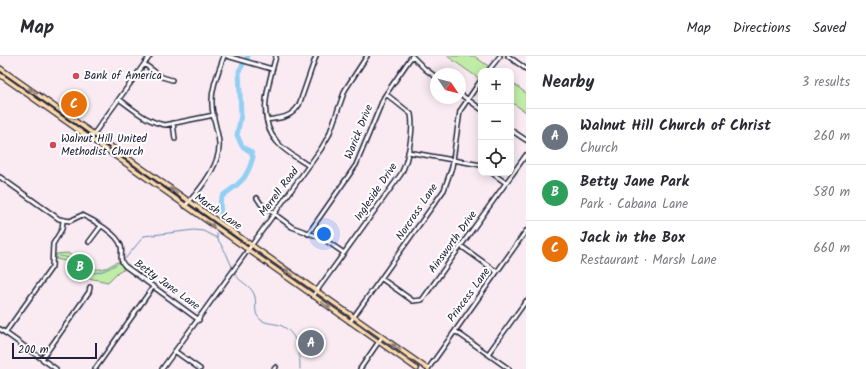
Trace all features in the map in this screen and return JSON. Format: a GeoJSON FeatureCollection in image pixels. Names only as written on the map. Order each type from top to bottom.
{"type":"FeatureCollection","features":[{"type":"Feature","properties":{"kind":"main road","name":"Marsh Lane"},"geometry":{"type":"LineString","coordinates":[[0,68],[251,246],[428,369]]}},
{"type":"Feature","properties":{"kind":"main road","name":"Marsh Lane"},"geometry":{"type":"LineString","coordinates":[[0,75],[417,369]]}},
{"type":"Feature","properties":{"kind":"main road"},"geometry":{"type":"LineString","coordinates":[[16,87],[20,82]]}},
{"type":"Feature","properties":{"kind":"main road"},"geometry":{"type":"LineString","coordinates":[[49,109],[52,104]]}},
{"type":"Feature","properties":{"kind":"main road"},"geometry":{"type":"LineString","coordinates":[[136,172],[140,167]]}},
{"type":"Feature","properties":{"kind":"street"},"geometry":{"type":"LineString","coordinates":[[90,139],[150,56]]}},
{"type":"Feature","properties":{"kind":"street"},"geometry":{"type":"LineString","coordinates":[[185,206],[217,160],[220,151],[212,103],[213,91],[224,56]]}},
{"type":"Feature","properties":{"kind":"street"},"geometry":{"type":"LineString","coordinates":[[227,56],[272,69]]}},
{"type":"Feature","properties":{"kind":"street"},"geometry":{"type":"LineString","coordinates":[[276,56],[266,94],[268,128],[277,142],[309,166]]}},
{"type":"Feature","properties":{"kind":"street"},"geometry":{"type":"LineString","coordinates":[[267,120],[289,116],[295,112],[299,105],[316,56]]}},
{"type":"Feature","properties":{"kind":"street","name":"Merrell Road"},"geometry":{"type":"LineString","coordinates":[[162,369],[176,352],[236,266],[309,166],[329,135],[348,85],[367,56]]}},
{"type":"Feature","properties":{"kind":"street"},"geometry":{"type":"LineString","coordinates":[[412,56],[430,73]]}},
{"type":"Feature","properties":{"kind":"street","name":"Warick Drive"},"geometry":{"type":"LineString","coordinates":[[308,234],[356,165],[375,116],[386,94],[412,56]]}},
{"type":"Feature","properties":{"kind":"street"},"geometry":{"type":"LineString","coordinates":[[490,68],[500,56]]}},
{"type":"Feature","properties":{"kind":"street"},"geometry":{"type":"LineString","coordinates":[[508,56],[526,69]]}},
{"type":"Feature","properties":{"kind":"street"},"geometry":{"type":"LineString","coordinates":[[144,64],[162,77],[172,80]]}},
{"type":"Feature","properties":{"kind":"street","name":"Norcross Lane"},"geometry":{"type":"LineString","coordinates":[[350,322],[438,199],[449,178],[458,117],[467,99],[478,84]]}},
{"type":"Feature","properties":{"kind":"street","name":"Ingleside Drive"},"geometry":{"type":"LineString","coordinates":[[313,296],[400,174],[407,161],[411,122],[410,114],[386,94]]}},
{"type":"Feature","properties":{"kind":"street"},"geometry":{"type":"LineString","coordinates":[[119,99],[147,119],[158,124],[214,116]]}},
{"type":"Feature","properties":{"kind":"street"},"geometry":{"type":"LineString","coordinates":[[467,99],[478,107]]}},
{"type":"Feature","properties":{"kind":"street"},"geometry":{"type":"LineString","coordinates":[[173,123],[175,139]]}},
{"type":"Feature","properties":{"kind":"street"},"geometry":{"type":"LineString","coordinates":[[514,132],[526,140]]}},
{"type":"Feature","properties":{"kind":"street"},"geometry":{"type":"LineString","coordinates":[[408,152],[478,164]]}},
{"type":"Feature","properties":{"kind":"street","name":"Ainsworth Drive"},"geometry":{"type":"LineString","coordinates":[[382,279],[413,301],[419,301],[423,298],[526,155]]}},
{"type":"Feature","properties":{"kind":"street"},"geometry":{"type":"LineString","coordinates":[[496,176],[506,183]]}},
{"type":"Feature","properties":{"kind":"street"},"geometry":{"type":"LineString","coordinates":[[0,177],[56,218],[64,221],[70,221],[82,215],[82,210]]}},
{"type":"Feature","properties":{"kind":"street"},"geometry":{"type":"LineString","coordinates":[[257,198],[262,204],[292,226],[308,234],[322,238],[344,253]]}},
{"type":"Feature","properties":{"kind":"street","name":"Betty Jane Lane"},"geometry":{"type":"LineString","coordinates":[[82,215],[117,237],[121,248],[121,262],[199,320]]}},
{"type":"Feature","properties":{"kind":"street"},"geometry":{"type":"LineString","coordinates":[[5,333],[52,267],[53,244],[62,229],[64,221]]}},
{"type":"Feature","properties":{"kind":"street"},"geometry":{"type":"LineString","coordinates":[[89,242],[101,226]]}},
{"type":"Feature","properties":{"kind":"street","name":"Princess Lane"},"geometry":{"type":"LineString","coordinates":[[428,369],[526,231]]}},
{"type":"Feature","properties":{"kind":"street"},"geometry":{"type":"LineString","coordinates":[[461,246],[497,272]]}},
{"type":"Feature","properties":{"kind":"street"},"geometry":{"type":"LineString","coordinates":[[42,359],[89,292],[90,287]]}},
{"type":"Feature","properties":{"kind":"street"},"geometry":{"type":"LineString","coordinates":[[95,369],[153,287]]}},
{"type":"Feature","properties":{"kind":"street"},"geometry":{"type":"LineString","coordinates":[[488,354],[526,301]]}},
{"type":"Feature","properties":{"kind":"street"},"geometry":{"type":"LineString","coordinates":[[0,329],[56,369]]}},
{"type":"Feature","properties":{"kind":"street"},"geometry":{"type":"LineString","coordinates":[[455,331],[509,369]]}},
{"type":"Feature","properties":{"kind":"street"},"geometry":{"type":"LineString","coordinates":[[360,369],[382,337]]}},
{"type":"Feature","properties":{"kind":"street"},"geometry":{"type":"LineString","coordinates":[[176,352],[200,369]]}},
{"type":"Feature","properties":{"kind":"green space"},"geometry":{"type":"Polygon","coordinates":[[[447,56],[474,56],[491,68],[478,68],[478,78],[447,56]]]}},
{"type":"Feature","properties":{"kind":"green space"},"geometry":{"type":"Polygon","coordinates":[[[514,84],[526,93],[526,112],[514,104],[514,84]]]}},
{"type":"Feature","properties":{"kind":"green space"},"geometry":{"type":"Polygon","coordinates":[[[68,253],[80,263],[90,268],[100,269],[119,262],[124,270],[119,271],[108,282],[88,278],[65,261],[56,259],[56,254],[68,253]]]}},
{"type":"Feature","properties":{"kind":"waterway"},"geometry":{"type":"LineString","coordinates":[[222,220],[220,210],[221,198],[244,178],[253,157],[251,152],[242,146],[237,135],[241,115],[239,71],[248,56]]}},
{"type":"Feature","properties":{"kind":"waterway"},"geometry":{"type":"LineString","coordinates":[[125,259],[144,236],[194,230],[203,231],[217,238]]}},
{"type":"Feature","properties":{"kind":"waterway"},"geometry":{"type":"LineString","coordinates":[[217,234],[217,238],[233,269]]}},
{"type":"Feature","properties":{"kind":"waterway"},"geometry":{"type":"LineString","coordinates":[[59,256],[75,261],[89,272],[96,273],[117,264]]}},
{"type":"Feature","properties":{"kind":"waterway"},"geometry":{"type":"LineString","coordinates":[[234,272],[236,276],[250,288],[254,294],[258,317],[263,321],[282,326],[292,334],[299,350],[300,369]]}},
{"type":"Feature","properties":{"kind":"place","name":"Bank of America"},"geometry":{"type":"Point","coordinates":[76,76]}},
{"type":"Feature","properties":{"kind":"place","name":"Jack in the Box"},"geometry":{"type":"Point","coordinates":[74,104]}},
{"type":"Feature","properties":{"kind":"place","name":"Walnut Hill United Methodist Church"},"geometry":{"type":"Point","coordinates":[53,145]}},
{"type":"Feature","properties":{"kind":"place","name":"Betty Jane Park"},"geometry":{"type":"Point","coordinates":[80,267]}},
{"type":"Feature","properties":{"kind":"place","name":"Walnut Hill Church of Christ"},"geometry":{"type":"Point","coordinates":[311,343]}}]}
